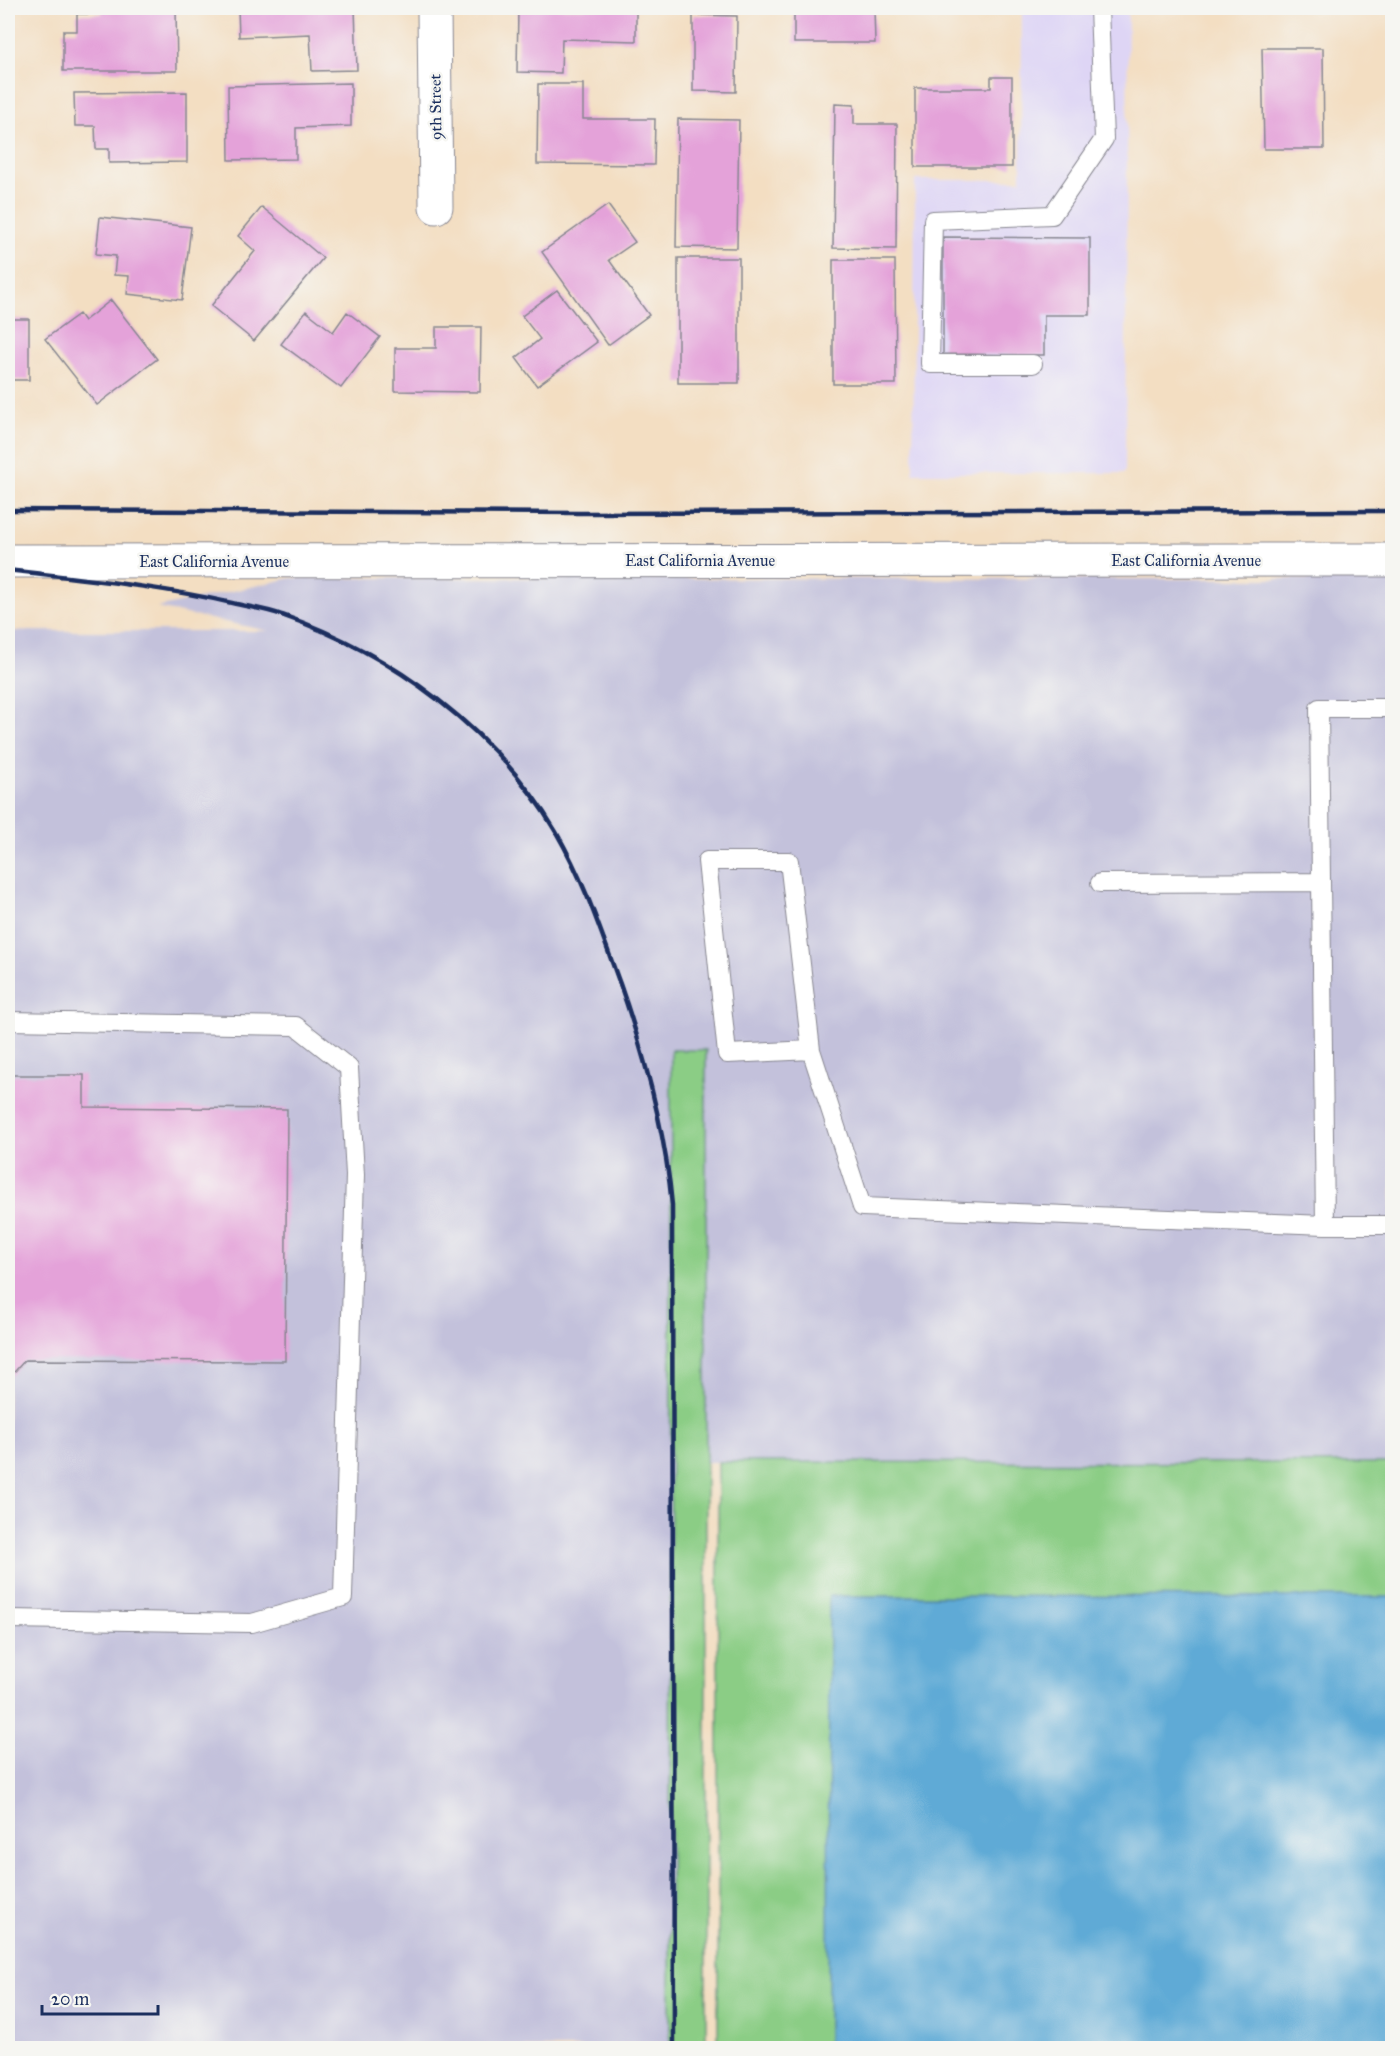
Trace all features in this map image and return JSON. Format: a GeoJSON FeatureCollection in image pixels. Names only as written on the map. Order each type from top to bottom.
{"type":"FeatureCollection","features":[{"type":"Feature","properties":{"kind":"street","name":"9th Street"},"geometry":{"type":"LineString","coordinates":[[434,8],[436,207]]}},
{"type":"Feature","properties":{"kind":"street","name":"East California Avenue"},"geometry":{"type":"LineString","coordinates":[[8,561],[1392,560]]}},
{"type":"Feature","properties":{"kind":"lane"},"geometry":{"type":"LineString","coordinates":[[1033,364],[930,364],[933,220],[1052,215],[1104,138],[1099,8]]}},
{"type":"Feature","properties":{"kind":"lane"},"geometry":{"type":"LineString","coordinates":[[1324,1225],[1319,708],[1392,708]]}},
{"type":"Feature","properties":{"kind":"lane"},"geometry":{"type":"LineString","coordinates":[[811,1050],[728,1054],[707,861],[789,861],[811,1050],[862,1207],[1392,1226]]}},
{"type":"Feature","properties":{"kind":"lane"},"geometry":{"type":"LineString","coordinates":[[1100,883],[1321,882]]}},
{"type":"Feature","properties":{"kind":"lane"},"geometry":{"type":"LineString","coordinates":[[8,1022],[296,1026],[349,1068],[355,1175],[343,1597],[252,1623],[8,1619]]}},
{"type":"Feature","properties":{"kind":"shaded area"},"geometry":{"type":"Polygon","coordinates":[[[1022,8],[1128,8],[1125,473],[913,473],[915,180],[1021,180],[1022,8]]]}},
{"type":"Feature","properties":{"kind":"shaded area"},"geometry":{"type":"Polygon","coordinates":[[[291,578],[1392,579],[1392,1463],[706,1462],[706,1050],[670,2048],[8,2048],[8,631],[269,631],[157,608],[291,578]]]}},
{"type":"Feature","properties":{"kind":"green space"},"geometry":{"type":"Polygon","coordinates":[[[671,1050],[706,1050],[706,2048],[670,2048],[671,1050]]]}},
{"type":"Feature","properties":{"kind":"green space"},"geometry":{"type":"Polygon","coordinates":[[[718,1462],[1392,1463],[1392,2048],[718,2048],[718,1462]]]}},
{"type":"Feature","properties":{"kind":"water"},"geometry":{"type":"Polygon","coordinates":[[[829,1596],[1392,1597],[1392,2048],[828,2048],[829,1596]]]}},
{"type":"Feature","properties":{"kind":"building"},"geometry":{"type":"Polygon","coordinates":[[[102,8],[176,8],[177,71],[63,71],[63,31],[77,31],[77,14],[102,14],[102,8]]]}},
{"type":"Feature","properties":{"kind":"building"},"geometry":{"type":"Polygon","coordinates":[[[238,8],[355,8],[357,70],[312,71],[310,34],[239,37],[238,8]]]}},
{"type":"Feature","properties":{"kind":"building"},"geometry":{"type":"Polygon","coordinates":[[[518,8],[636,8],[636,41],[562,39],[561,73],[517,72],[518,8]]]}},
{"type":"Feature","properties":{"kind":"building"},"geometry":{"type":"Polygon","coordinates":[[[794,8],[874,8],[875,43],[794,43],[794,8]]]}},
{"type":"Feature","properties":{"kind":"building"},"geometry":{"type":"Polygon","coordinates":[[[693,15],[737,16],[736,92],[693,91],[693,15]]]}},
{"type":"Feature","properties":{"kind":"building"},"geometry":{"type":"Polygon","coordinates":[[[1262,48],[1323,48],[1324,149],[1264,149],[1262,48]]]}},
{"type":"Feature","properties":{"kind":"building"},"geometry":{"type":"Polygon","coordinates":[[[991,77],[1012,77],[1012,167],[915,167],[915,88],[991,88],[991,77]]]}},
{"type":"Feature","properties":{"kind":"building"},"geometry":{"type":"Polygon","coordinates":[[[351,83],[351,126],[296,128],[296,159],[229,160],[228,86],[351,83]]]}},
{"type":"Feature","properties":{"kind":"building"},"geometry":{"type":"Polygon","coordinates":[[[538,84],[583,84],[583,119],[655,119],[654,165],[537,164],[538,84]]]}},
{"type":"Feature","properties":{"kind":"building"},"geometry":{"type":"Polygon","coordinates":[[[187,92],[187,162],[109,163],[109,149],[96,149],[95,126],[75,126],[74,93],[187,92]]]}},
{"type":"Feature","properties":{"kind":"building"},"geometry":{"type":"Polygon","coordinates":[[[835,104],[854,105],[854,124],[897,124],[896,249],[833,248],[835,104]]]}},
{"type":"Feature","properties":{"kind":"building"},"geometry":{"type":"Polygon","coordinates":[[[678,119],[739,120],[737,248],[676,247],[678,119]]]}},
{"type":"Feature","properties":{"kind":"building"},"geometry":{"type":"Polygon","coordinates":[[[608,205],[635,242],[609,260],[649,315],[608,345],[542,252],[608,205]]]}},
{"type":"Feature","properties":{"kind":"building"},"geometry":{"type":"Polygon","coordinates":[[[262,207],[323,258],[254,341],[211,306],[255,251],[238,236],[262,207]]]}},
{"type":"Feature","properties":{"kind":"building"},"geometry":{"type":"Polygon","coordinates":[[[100,217],[191,227],[182,300],[127,294],[129,276],[114,275],[116,256],[96,254],[100,217]]]}},
{"type":"Feature","properties":{"kind":"building"},"geometry":{"type":"Polygon","coordinates":[[[943,237],[1090,238],[1090,315],[1044,315],[1044,355],[943,354],[943,237]]]}},
{"type":"Feature","properties":{"kind":"building"},"geometry":{"type":"Polygon","coordinates":[[[678,258],[739,258],[739,383],[678,383],[678,258]]]}},
{"type":"Feature","properties":{"kind":"building"},"geometry":{"type":"Polygon","coordinates":[[[833,260],[895,260],[896,384],[833,384],[833,260]]]}},
{"type":"Feature","properties":{"kind":"building"},"geometry":{"type":"Polygon","coordinates":[[[557,290],[597,342],[537,386],[516,358],[540,339],[522,316],[557,290]]]}},
{"type":"Feature","properties":{"kind":"building"},"geometry":{"type":"Polygon","coordinates":[[[111,300],[157,359],[97,405],[45,339],[79,314],[84,321],[111,300]]]}},
{"type":"Feature","properties":{"kind":"building"},"geometry":{"type":"Polygon","coordinates":[[[306,311],[333,332],[347,312],[380,337],[341,388],[281,344],[306,311]]]}},
{"type":"Feature","properties":{"kind":"building"},"geometry":{"type":"Polygon","coordinates":[[[8,319],[29,319],[29,380],[8,380],[8,319]]]}},
{"type":"Feature","properties":{"kind":"building"},"geometry":{"type":"Polygon","coordinates":[[[436,327],[481,327],[480,392],[395,391],[395,348],[436,348],[436,327]]]}},
{"type":"Feature","properties":{"kind":"building"},"geometry":{"type":"Polygon","coordinates":[[[8,1075],[84,1075],[84,1107],[287,1109],[285,1361],[25,1360],[8,1379],[8,1075]]]}},
{"type":"Feature","properties":{"kind":"railway"},"geometry":{"type":"LineString","coordinates":[[8,510],[579,513],[1392,511]]}},
{"type":"Feature","properties":{"kind":"railway"},"geometry":{"type":"LineString","coordinates":[[8,570],[149,587],[264,610],[323,631],[363,651],[438,700],[504,761],[532,795],[556,832],[575,869],[591,906],[638,1038],[659,1121],[672,1205],[674,2048]]}}]}
